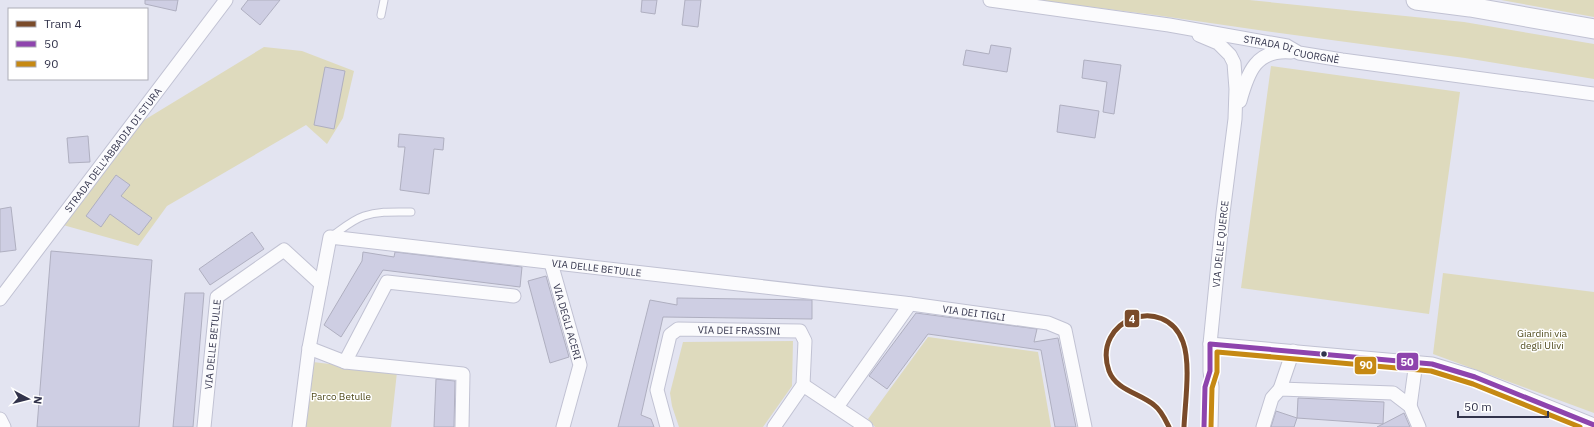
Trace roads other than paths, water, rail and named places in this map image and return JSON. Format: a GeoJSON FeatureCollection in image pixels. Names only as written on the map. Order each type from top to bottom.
{"type":"FeatureCollection","features":[{"type":"Feature","properties":{"kind":"main road"},"geometry":{"type":"LineString","coordinates":[[1416,0],[1478,8],[1594,29]]}},
{"type":"Feature","properties":{"kind":"street","name":"STRADA DELL'ABBADIA DI STURA"},"geometry":{"type":"LineString","coordinates":[[0,298],[226,0]]}},
{"type":"Feature","properties":{"kind":"street","name":"STRADA DI CUORGNÈ"},"geometry":{"type":"LineString","coordinates":[[990,0],[1169,25],[1287,46],[1299,53],[1342,60],[1594,94]]}},
{"type":"Feature","properties":{"kind":"street","name":"VIA DELLE QUERCE"},"geometry":{"type":"LineString","coordinates":[[1169,25],[1207,37],[1218,43],[1230,55],[1234,63],[1235,118],[1223,213],[1210,344],[1210,371],[1212,387],[1211,427]]}},
{"type":"Feature","properties":{"kind":"street","name":"VIA DELLE QUERCE"},"geometry":{"type":"LineString","coordinates":[[1235,118],[1245,84],[1260,58],[1272,53],[1299,53]]}},
{"type":"Feature","properties":{"kind":"street"},"geometry":{"type":"LineString","coordinates":[[299,427],[309,348],[330,238]]}},
{"type":"Feature","properties":{"kind":"street","name":"VIA DELLE BETULLE"},"geometry":{"type":"LineString","coordinates":[[330,238],[910,304]]}},
{"type":"Feature","properties":{"kind":"street","name":"VIA DELLE BETULLE"},"geometry":{"type":"LineString","coordinates":[[204,427],[217,297],[284,250],[321,284]]}},
{"type":"Feature","properties":{"kind":"street","name":"VIA DEGLI ACERI"},"geometry":{"type":"LineString","coordinates":[[551,263],[580,365],[563,427]]}},
{"type":"Feature","properties":{"kind":"street"},"geometry":{"type":"LineString","coordinates":[[345,362],[387,282],[514,296]]}},
{"type":"Feature","properties":{"kind":"street"},"geometry":{"type":"LineString","coordinates":[[837,407],[910,304]]}},
{"type":"Feature","properties":{"kind":"street","name":"VIA DEI TIGLI"},"geometry":{"type":"LineString","coordinates":[[910,304],[1048,323],[1065,330],[1086,427]]}},
{"type":"Feature","properties":{"kind":"street","name":"VIA DEI FRASSINI"},"geometry":{"type":"LineString","coordinates":[[667,427],[657,390],[670,335],[678,328],[800,331],[805,341],[803,385]]}},
{"type":"Feature","properties":{"kind":"street"},"geometry":{"type":"LineString","coordinates":[[1210,344],[1432,364],[1475,377],[1594,425]]}},
{"type":"Feature","properties":{"kind":"street"},"geometry":{"type":"LineString","coordinates":[[309,348],[345,362],[463,374],[462,427]]}},
{"type":"Feature","properties":{"kind":"street"},"geometry":{"type":"LineString","coordinates":[[1263,427],[1272,398],[1280,389],[1293,351]]}},
{"type":"Feature","properties":{"kind":"street"},"geometry":{"type":"LineString","coordinates":[[1410,406],[1416,362]]}},
{"type":"Feature","properties":{"kind":"street","name":"VIA DELLE QUERCE"},"geometry":{"type":"LineString","coordinates":[[1204,427],[1205,387],[1210,371]]}},
{"type":"Feature","properties":{"kind":"street"},"geometry":{"type":"LineString","coordinates":[[774,427],[803,385],[866,427]]}},
{"type":"Feature","properties":{"kind":"street"},"geometry":{"type":"LineString","coordinates":[[1280,389],[1393,393],[1410,406],[1419,427]]}},
{"type":"Feature","properties":{"kind":"street"},"geometry":{"type":"LineString","coordinates":[[0,419],[4,427]]}},
{"type":"Feature","properties":{"kind":"lane"},"geometry":{"type":"LineString","coordinates":[[381,15],[384,0]]}},
{"type":"Feature","properties":{"kind":"lane"},"geometry":{"type":"LineString","coordinates":[[330,238],[352,222],[364,216],[388,211],[411,212]]}},
{"type":"Feature","properties":{"kind":"tram line","name":"4"},"geometry":{"type":"LineString","coordinates":[[1169,427],[1159,409],[1148,401],[1122,387],[1112,377],[1109,371],[1106,353],[1110,338],[1120,326],[1132,319],[1147,316],[1161,319],[1174,327],[1183,342],[1187,361],[1184,427]]}},
{"type":"Feature","properties":{"kind":"park label","name":"Giardini via degli Ulivi"},"geometry":{"type":"Point","coordinates":[1542,338]}},
{"type":"Feature","properties":{"kind":"park label","name":"Parco Betulle"},"geometry":{"type":"Point","coordinates":[341,396]}}]}
